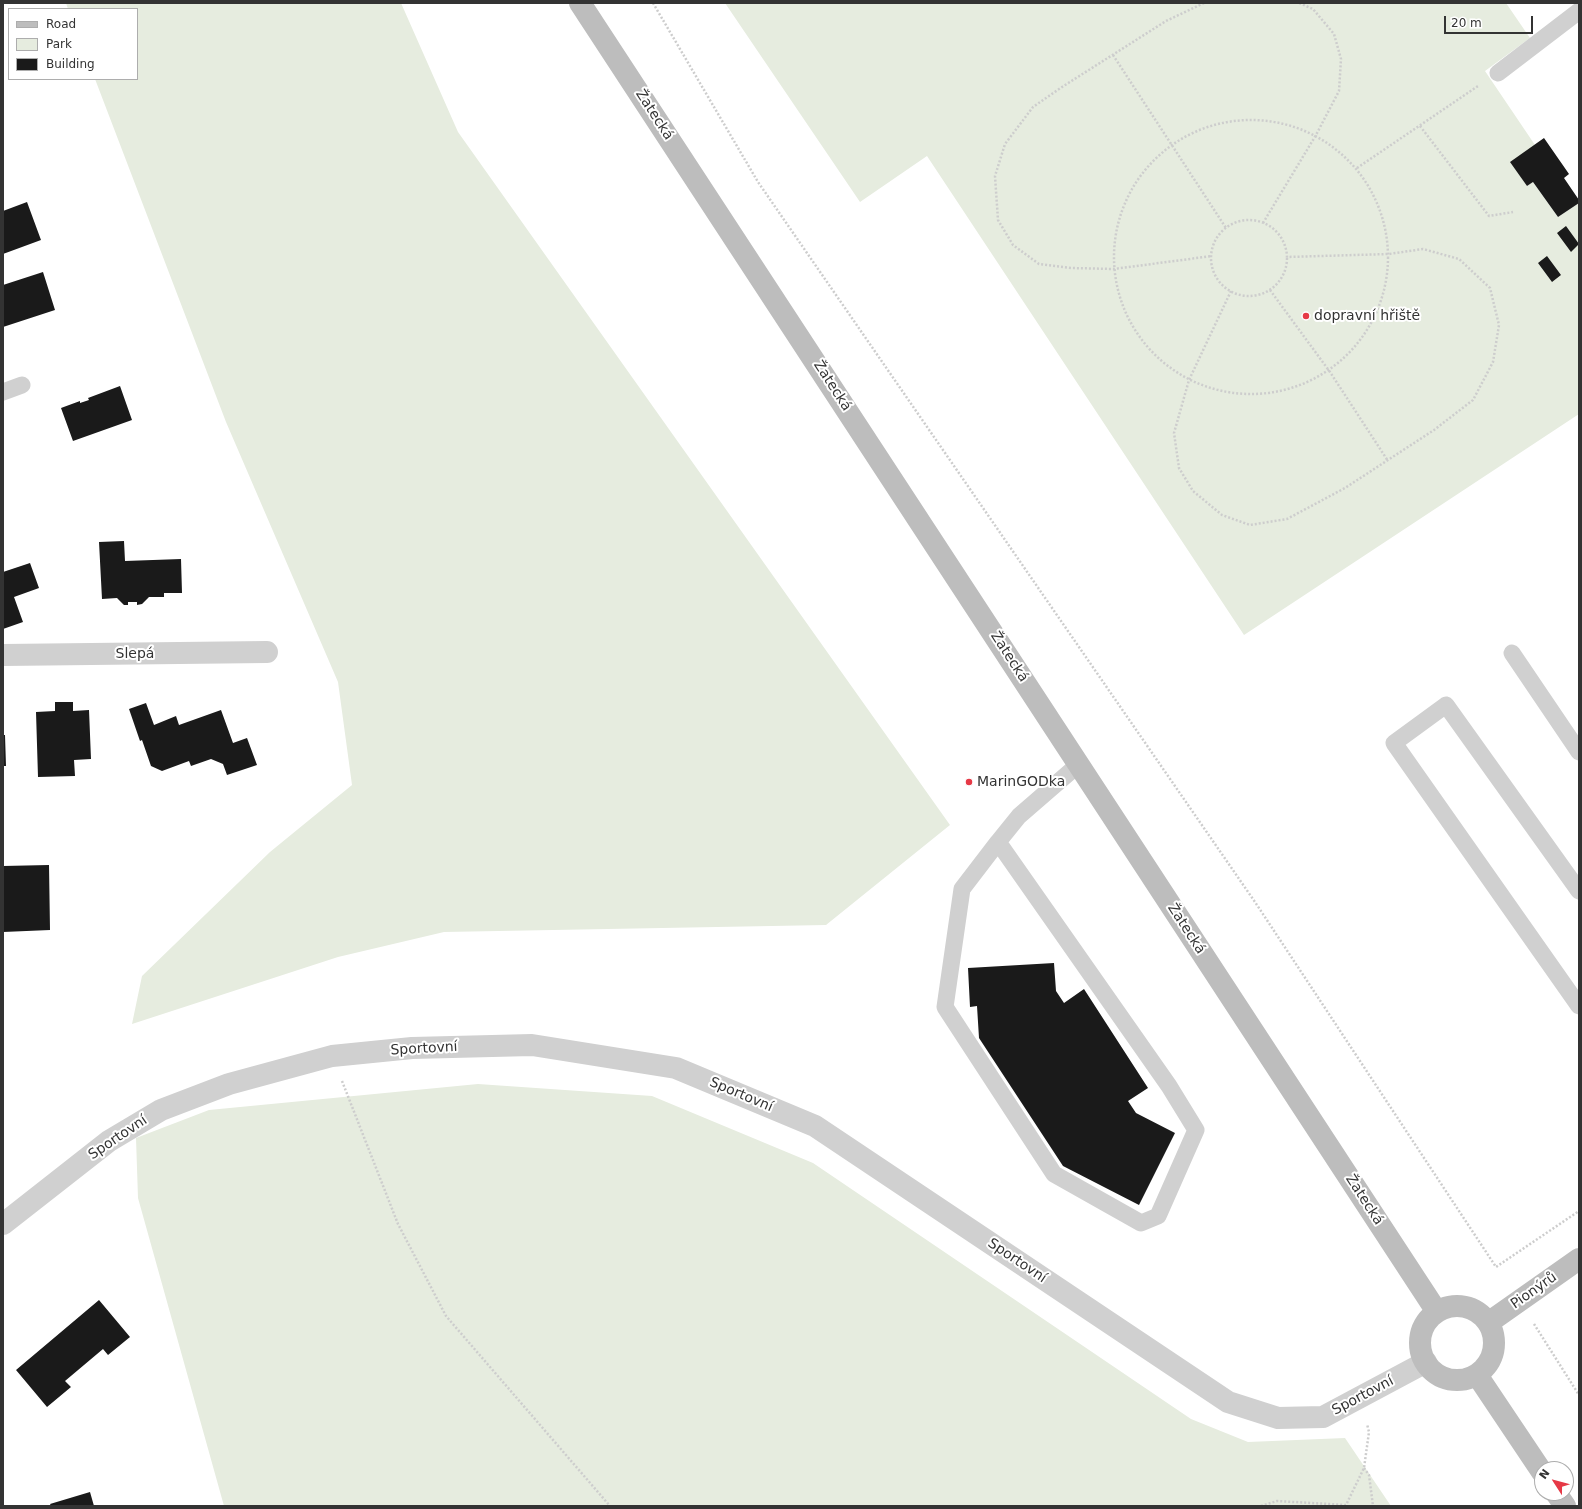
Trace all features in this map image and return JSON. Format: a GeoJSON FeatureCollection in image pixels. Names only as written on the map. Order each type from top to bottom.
{"type":"FeatureCollection","features":[{"type":"Feature","properties":{"kind":"street","name":"Žatecká"},"geometry":{"type":"LineString","coordinates":[[580,3],[1437,1312]]}},
{"type":"Feature","properties":{"kind":"street","name":"Slepá"},"geometry":{"type":"LineString","coordinates":[[3,655],[267,652]]}},
{"type":"Feature","properties":{"kind":"street","name":"Sportovní"},"geometry":{"type":"LineString","coordinates":[[3,1224],[110,1141],[161,1110],[229,1084],[332,1056],[412,1048],[532,1044],[676,1068],[815,1126],[1228,1402],[1278,1418],[1323,1417],[1426,1362]]}},
{"type":"Feature","properties":{"kind":"street","name":"Pionýrů"},"geometry":{"type":"LineString","coordinates":[[1488,1323],[1579,1259]]}},
{"type":"Feature","properties":{"kind":"street"},"geometry":{"type":"LineString","coordinates":[[1460,1306],[1471,1309],[1481,1315],[1488,1323],[1493,1333],[1494,1344],[1492,1355],[1487,1366],[1477,1375],[1456,1380],[1444,1378],[1434,1371],[1426,1362],[1421,1352],[1420,1340],[1423,1329],[1437,1312],[1448,1307],[1460,1306]]}},
{"type":"Feature","properties":{"kind":"street"},"geometry":{"type":"LineString","coordinates":[[1477,1375],[1535,1461]]}},
{"type":"Feature","properties":{"kind":"lane"},"geometry":{"type":"LineString","coordinates":[[1498,72],[1579,11]]}},
{"type":"Feature","properties":{"kind":"lane"},"geometry":{"type":"LineString","coordinates":[[3,392],[22,385]]}},
{"type":"Feature","properties":{"kind":"lane"},"geometry":{"type":"LineString","coordinates":[[1512,653],[1579,752]]}},
{"type":"Feature","properties":{"kind":"lane"},"geometry":{"type":"LineString","coordinates":[[1579,891],[1446,705],[1394,743],[1579,1006]]}},
{"type":"Feature","properties":{"kind":"lane"},"geometry":{"type":"LineString","coordinates":[[998,842],[1169,1086],[1196,1130],[1158,1216],[1141,1223],[1054,1174],[944,1007],[962,889],[998,842],[1019,816],[1079,764]]}},
{"type":"Feature","properties":{"kind":"path"},"geometry":{"type":"LineString","coordinates":[[653,3],[758,182],[1255,902],[1496,1267],[1579,1211]]}},
{"type":"Feature","properties":{"kind":"path"},"geometry":{"type":"LineString","coordinates":[[1204,3],[1166,21],[1112,54],[1062,87],[1034,108],[1005,144],[994,176],[998,220],[1013,245],[1039,264],[1071,268],[1114,269],[1212,256]]}},
{"type":"Feature","properties":{"kind":"path"},"geometry":{"type":"LineString","coordinates":[[1263,223],[1316,135],[1339,91],[1342,59],[1334,34],[1313,9],[1299,3]]}},
{"type":"Feature","properties":{"kind":"path"},"geometry":{"type":"LineString","coordinates":[[1112,54],[1226,228]]}},
{"type":"Feature","properties":{"kind":"path"},"geometry":{"type":"LineString","coordinates":[[1357,168],[1498,72]]}},
{"type":"Feature","properties":{"kind":"path"},"geometry":{"type":"LineString","coordinates":[[1243,118],[1280,122],[1316,135],[1338,149],[1357,168],[1374,194],[1385,223],[1389,254],[1386,286],[1375,316],[1358,343],[1330,372],[1301,385],[1264,394],[1225,392],[1189,380],[1160,360],[1137,334],[1121,303],[1114,269],[1115,233],[1126,199],[1145,168],[1172,144],[1206,126],[1243,118]]}},
{"type":"Feature","properties":{"kind":"path"},"geometry":{"type":"LineString","coordinates":[[1420,126],[1489,216],[1513,212]]}},
{"type":"Feature","properties":{"kind":"path"},"geometry":{"type":"LineString","coordinates":[[1250,220],[1263,223],[1273,228],[1280,236],[1285,246],[1287,256],[1286,270],[1280,281],[1270,290],[1261,294],[1250,296],[1240,295],[1222,285],[1216,276],[1212,256],[1218,236],[1226,228],[1237,222],[1250,220]]}},
{"type":"Feature","properties":{"kind":"path"},"geometry":{"type":"LineString","coordinates":[[1231,291],[1189,380],[1174,433],[1179,468],[1193,491],[1222,515],[1250,525],[1287,519],[1345,488],[1388,461],[1434,430],[1473,400],[1493,362],[1499,325],[1490,288],[1459,260],[1423,249],[1389,254],[1287,256]]}},
{"type":"Feature","properties":{"kind":"path"},"geometry":{"type":"LineString","coordinates":[[1270,290],[1330,372],[1388,461]]}},
{"type":"Feature","properties":{"kind":"path"},"geometry":{"type":"LineString","coordinates":[[332,1056],[398,1224],[446,1316],[610,1506]]}},
{"type":"Feature","properties":{"kind":"path"},"geometry":{"type":"LineString","coordinates":[[1532,1322],[1579,1395]]}},
{"type":"Feature","properties":{"kind":"path"},"geometry":{"type":"LineString","coordinates":[[1260,1506],[1277,1502],[1346,1505],[1364,1468],[1369,1432],[1361,1396]]}},
{"type":"Feature","properties":{"kind":"path"},"geometry":{"type":"LineString","coordinates":[[1364,1468],[1369,1475],[1373,1506]]}},
{"type":"Feature","properties":{"kind":"green space"},"geometry":{"type":"Polygon","coordinates":[[[66,3],[401,3],[458,132],[950,825],[826,925],[444,932],[338,957],[132,1024],[142,976],[270,852],[352,785],[338,682],[226,422],[95,80],[138,80],[138,8],[68,8],[66,3]]]}},
{"type":"Feature","properties":{"kind":"green space","name":"dopravní hřiště"},"geometry":{"type":"Polygon","coordinates":[[[725,3],[1506,3],[1530,38],[1485,71],[1535,145],[1511,162],[1527,186],[1533,182],[1558,217],[1579,203],[1579,414],[1244,635],[927,156],[860,202],[725,3]]]}},
{"type":"Feature","properties":{"kind":"green space"},"geometry":{"type":"Polygon","coordinates":[[[478,1084],[652,1096],[813,1163],[1191,1419],[1248,1442],[1345,1438],[1391,1506],[224,1506],[138,1198],[136,1138],[209,1110],[478,1084]]]}},
{"type":"Feature","properties":{"kind":"building"},"geometry":{"type":"Polygon","coordinates":[[[1544,138],[1569,174],[1564,178],[1579,200],[1579,203],[1558,217],[1533,182],[1527,186],[1510,162],[1544,138]]]}},
{"type":"Feature","properties":{"kind":"building"},"geometry":{"type":"Polygon","coordinates":[[[27,202],[41,240],[3,254],[3,211],[27,202]]]}},
{"type":"Feature","properties":{"kind":"building"},"geometry":{"type":"Polygon","coordinates":[[[1566,226],[1579,244],[1571,252],[1557,233],[1566,226]]]}},
{"type":"Feature","properties":{"kind":"building"},"geometry":{"type":"Polygon","coordinates":[[[1547,256],[1561,275],[1552,282],[1538,263],[1547,256]]]}},
{"type":"Feature","properties":{"kind":"building"},"geometry":{"type":"Polygon","coordinates":[[[43,272],[55,310],[3,327],[3,285],[43,272]]]}},
{"type":"Feature","properties":{"kind":"building"},"geometry":{"type":"Polygon","coordinates":[[[120,386],[132,420],[73,441],[61,408],[80,401],[80,403],[89,400],[88,398],[120,386]]]}},
{"type":"Feature","properties":{"kind":"building"},"geometry":{"type":"Polygon","coordinates":[[[124,541],[125,561],[181,559],[182,593],[164,593],[164,597],[149,597],[142,604],[137,605],[137,602],[128,602],[128,605],[124,605],[117,598],[102,599],[99,542],[124,541]]]}},
{"type":"Feature","properties":{"kind":"building"},"geometry":{"type":"Polygon","coordinates":[[[30,563],[39,588],[14,597],[23,622],[3,629],[3,572],[30,563]]]}},
{"type":"Feature","properties":{"kind":"building"},"geometry":{"type":"Polygon","coordinates":[[[55,702],[73,702],[73,711],[89,710],[91,759],[74,760],[75,776],[38,777],[36,712],[55,711],[55,702]]]}},
{"type":"Feature","properties":{"kind":"building"},"geometry":{"type":"Polygon","coordinates":[[[146,703],[154,725],[176,716],[179,725],[221,710],[233,743],[247,738],[257,765],[227,775],[223,764],[211,759],[191,766],[189,761],[162,771],[151,766],[142,740],[140,741],[129,709],[146,703]]]}},
{"type":"Feature","properties":{"kind":"building"},"geometry":{"type":"Polygon","coordinates":[[[3,735],[5,735],[6,766],[3,766],[3,735]]]}},
{"type":"Feature","properties":{"kind":"building"},"geometry":{"type":"Polygon","coordinates":[[[49,865],[50,930],[3,932],[3,866],[49,865]]]}},
{"type":"Feature","properties":{"kind":"building"},"geometry":{"type":"Polygon","coordinates":[[[1054,963],[1056,991],[1064,1003],[1084,989],[1148,1088],[1128,1101],[1136,1113],[1175,1133],[1139,1205],[1063,1166],[979,1038],[977,1006],[970,1007],[968,968],[1054,963]]]}},
{"type":"Feature","properties":{"kind":"building"},"geometry":{"type":"Polygon","coordinates":[[[99,1300],[130,1337],[108,1355],[103,1349],[65,1381],[71,1387],[47,1407],[16,1370],[99,1300]]]}},
{"type":"Feature","properties":{"kind":"building"},"geometry":{"type":"Polygon","coordinates":[[[90,1492],[94,1506],[51,1506],[50,1504],[90,1492]]]}},
{"type":"Feature","properties":{"kind":"place","name":"dopravní hřiště"},"geometry":{"type":"Point","coordinates":[1306,316]}},
{"type":"Feature","properties":{"kind":"place","name":"MarinGODka"},"geometry":{"type":"Point","coordinates":[969,782]}}]}
